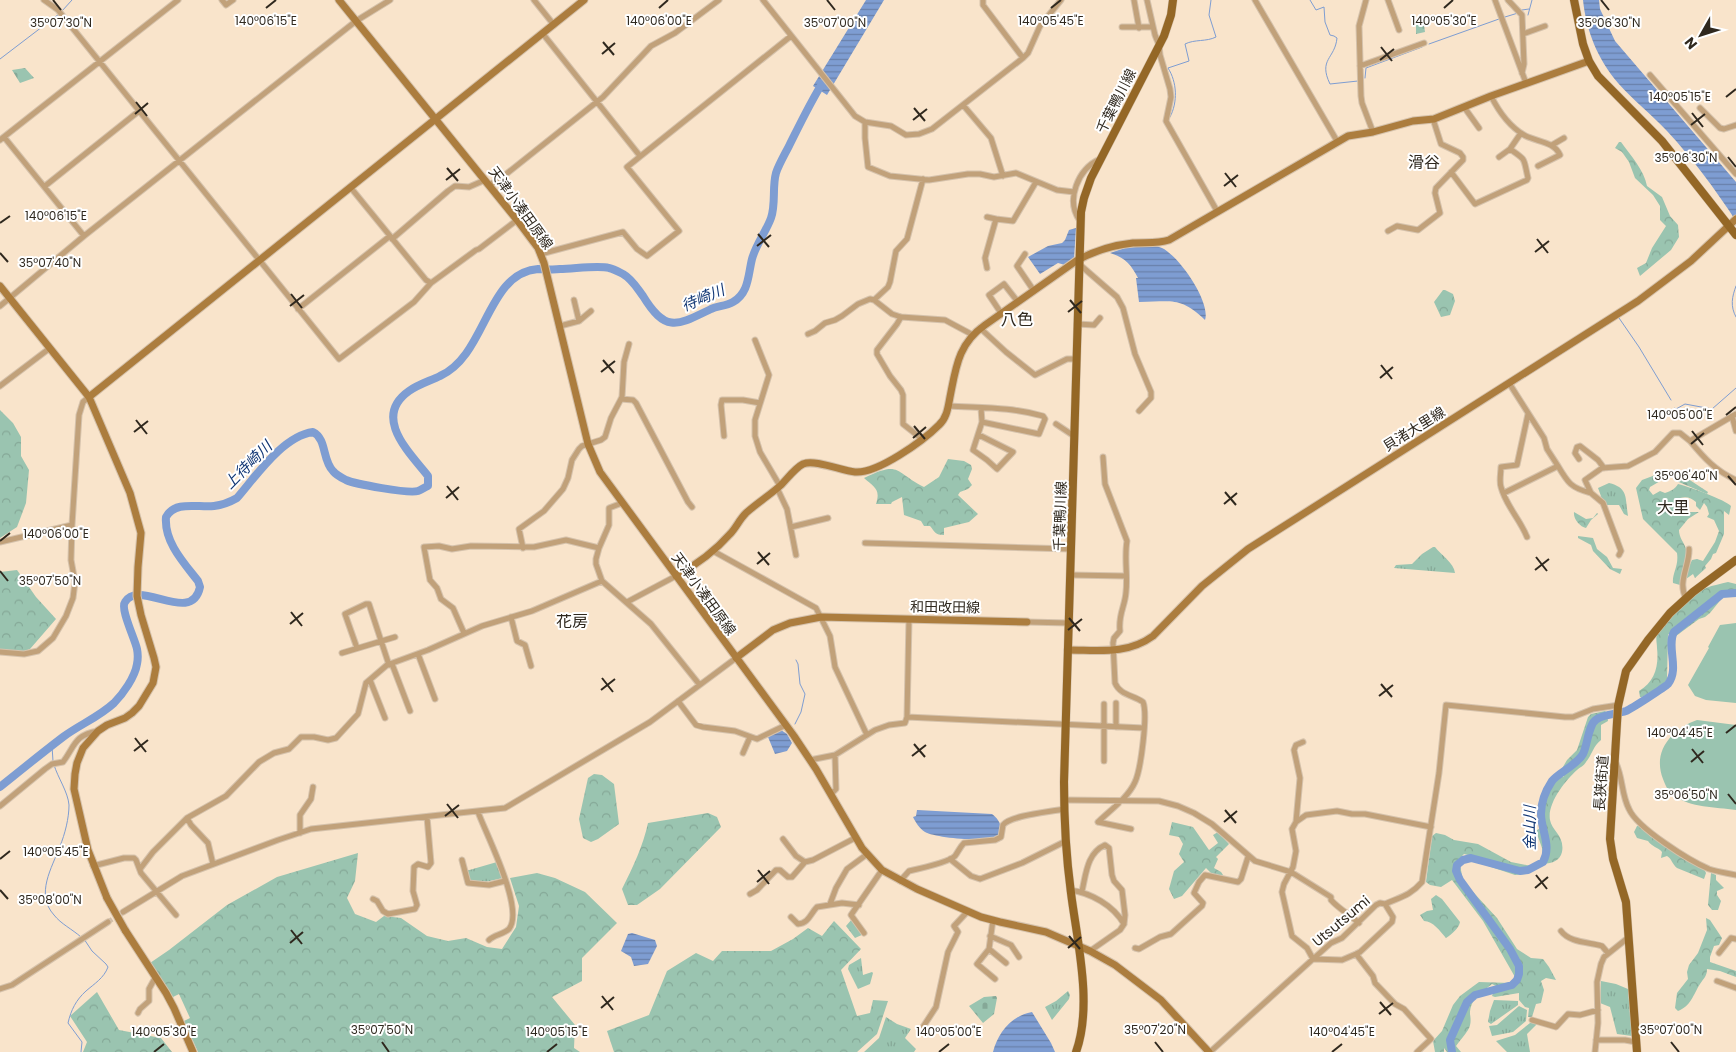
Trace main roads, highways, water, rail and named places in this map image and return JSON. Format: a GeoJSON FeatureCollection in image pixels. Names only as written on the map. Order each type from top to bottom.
{"type":"FeatureCollection","features":[{"type":"Feature","properties":{"kind":"main road","name":"千葉鴨川線"},"geometry":{"type":"LineString","coordinates":[[1076,1052],[1082,1032],[1084,1006],[1070,890],[1064,800],[1081,221],[1085,193],[1100,159],[1168,26],[1173,0]]}},
{"type":"Feature","properties":{"kind":"main road"},"geometry":{"type":"LineString","coordinates":[[1574,0],[1582,39],[1589,61],[1605,84],[1662,141],[1733,222],[1736,235]]}},
{"type":"Feature","properties":{"kind":"main road","name":"長狭街道"},"geometry":{"type":"LineString","coordinates":[[1637,1052],[1626,898],[1614,863],[1611,847],[1618,706],[1629,665],[1666,617],[1686,598],[1736,560]]}},
{"type":"Feature","properties":{"kind":"water"},"geometry":{"type":"Polygon","coordinates":[[[866,0],[884,0],[827,95],[813,86],[866,0]]]}},
{"type":"Feature","properties":{"kind":"water"},"geometry":{"type":"Polygon","coordinates":[[[1583,0],[1599,0],[1600,9],[1615,41],[1736,182],[1736,221],[1686,152],[1611,74],[1594,44],[1583,0]]]}},
{"type":"Feature","properties":{"kind":"water"},"geometry":{"type":"Polygon","coordinates":[[[1076,228],[1074,259],[1065,265],[1058,263],[1040,274],[1028,257],[1048,246],[1062,243],[1069,230],[1076,228]]]}},
{"type":"Feature","properties":{"kind":"water"},"geometry":{"type":"Polygon","coordinates":[[[1147,246],[1162,248],[1177,260],[1185,270],[1199,291],[1206,312],[1205,320],[1189,307],[1175,302],[1139,302],[1136,278],[1138,278],[1130,265],[1123,259],[1110,253],[1125,248],[1147,246]]]}},
{"type":"Feature","properties":{"kind":"water"},"geometry":{"type":"Polygon","coordinates":[[[781,730],[787,734],[792,743],[787,751],[775,754],[768,737],[781,730]]]}},
{"type":"Feature","properties":{"kind":"water"},"geometry":{"type":"Polygon","coordinates":[[[917,810],[992,814],[999,821],[1001,831],[997,836],[984,839],[962,839],[931,834],[925,832],[915,821],[913,817],[916,816],[917,810]]]}},
{"type":"Feature","properties":{"kind":"water"},"geometry":{"type":"Polygon","coordinates":[[[632,933],[655,940],[657,946],[648,964],[634,966],[631,957],[621,951],[628,934],[632,933]]]}},
{"type":"Feature","properties":{"kind":"water"},"geometry":{"type":"Polygon","coordinates":[[[1032,1012],[1055,1052],[993,1052],[998,1038],[1006,1026],[1018,1017],[1032,1012]]]}},
{"type":"Feature","properties":{"kind":"waterway"},"geometry":{"type":"LineString","coordinates":[[62,11],[72,0]]}},
{"type":"Feature","properties":{"kind":"waterway"},"geometry":{"type":"LineString","coordinates":[[1170,117],[1175,99],[1175,86],[1168,68],[1189,61],[1185,44],[1216,37],[1209,15],[1211,0]]}},
{"type":"Feature","properties":{"kind":"waterway"},"geometry":{"type":"LineString","coordinates":[[1310,0],[1316,10],[1324,7],[1325,22],[1330,35],[1337,38],[1336,45],[1326,64],[1330,84],[1358,81]]}},
{"type":"Feature","properties":{"kind":"waterway"},"geometry":{"type":"LineString","coordinates":[[1528,15],[1532,0]]}},
{"type":"Feature","properties":{"kind":"waterway"},"geometry":{"type":"LineString","coordinates":[[1522,10],[1529,9]]}},
{"type":"Feature","properties":{"kind":"waterway"},"geometry":{"type":"LineString","coordinates":[[1505,17],[1518,13]]}},
{"type":"Feature","properties":{"kind":"waterway"},"geometry":{"type":"LineString","coordinates":[[0,59],[59,14]]}},
{"type":"Feature","properties":{"kind":"waterway"},"geometry":{"type":"LineString","coordinates":[[1429,44],[1499,19]]}},
{"type":"Feature","properties":{"kind":"waterway"},"geometry":{"type":"LineString","coordinates":[[1365,78],[1366,68],[1422,47]]}},
{"type":"Feature","properties":{"kind":"waterway","name":"上待崎川"},"geometry":{"type":"LineString","coordinates":[[0,787],[63,737],[108,708],[125,690],[134,674],[138,656],[136,644],[124,611],[125,602],[132,596],[142,595],[176,603],[187,602],[195,598],[200,587],[198,581],[176,552],[168,535],[166,517],[175,508],[217,506],[237,498],[261,469],[281,449],[302,435],[313,432],[320,439],[330,466],[336,474],[346,480],[370,486],[413,492],[428,486],[428,476],[404,445],[394,423],[394,412],[398,401],[409,391],[456,366],[468,351],[507,284],[521,274],[538,269],[611,268],[629,278],[651,308],[666,321],[673,323],[690,319],[738,298],[745,289],[752,259],[771,218],[777,170],[823,82]]}},
{"type":"Feature","properties":{"kind":"waterway"},"geometry":{"type":"LineString","coordinates":[[1736,286],[1732,302],[1736,317]]}},
{"type":"Feature","properties":{"kind":"waterway"},"geometry":{"type":"LineString","coordinates":[[1619,318],[1671,400]]}},
{"type":"Feature","properties":{"kind":"waterway"},"geometry":{"type":"LineString","coordinates":[[1514,384],[1613,321]]}},
{"type":"Feature","properties":{"kind":"waterway"},"geometry":{"type":"LineString","coordinates":[[1675,408],[1685,404],[1712,409],[1736,388]]}},
{"type":"Feature","properties":{"kind":"waterway","name":"金山川"},"geometry":{"type":"LineString","coordinates":[[1452,1052],[1450,1040],[1467,1002],[1475,995],[1512,985],[1517,980],[1519,974],[1519,966],[1510,949],[1460,880],[1456,871],[1457,865],[1463,860],[1471,858],[1520,871],[1528,870],[1543,862],[1546,850],[1541,820],[1544,797],[1552,781],[1583,754],[1594,722],[1604,716],[1626,711],[1668,684],[1673,672],[1671,644],[1674,632],[1722,594],[1736,593]]}},
{"type":"Feature","properties":{"kind":"waterway"},"geometry":{"type":"LineString","coordinates":[[795,724],[801,712],[805,694],[800,684],[796,660]]}},
{"type":"Feature","properties":{"kind":"waterway"},"geometry":{"type":"LineString","coordinates":[[52,746],[53,761]]}},
{"type":"Feature","properties":{"kind":"waterway"},"geometry":{"type":"LineString","coordinates":[[54,765],[67,795],[69,810],[64,836],[47,881],[46,898],[48,907],[57,918],[81,937]]}},
{"type":"Feature","properties":{"kind":"waterway"},"geometry":{"type":"LineString","coordinates":[[81,1052],[82,1042],[68,1023],[69,1018],[79,998],[101,978],[108,967],[92,951],[84,939]]}},
{"type":"Feature","properties":{"kind":"tunnel"},"geometry":{"type":"LineString","coordinates":[[108,922],[123,912]]}},
{"type":"Feature","properties":{"kind":"district","name":"滑谷"},"geometry":{"type":"Point","coordinates":[1424,162]}},
{"type":"Feature","properties":{"kind":"district","name":"八色"},"geometry":{"type":"Point","coordinates":[1017,319]}},
{"type":"Feature","properties":{"kind":"district","name":"大里"},"geometry":{"type":"Point","coordinates":[1673,507]}},
{"type":"Feature","properties":{"kind":"district","name":"花房"},"geometry":{"type":"Point","coordinates":[572,621]}},
{"type":"Feature","properties":{"kind":"water label","name":"待崎川"},"geometry":{"type":"Point","coordinates":[703,298]}}]}
